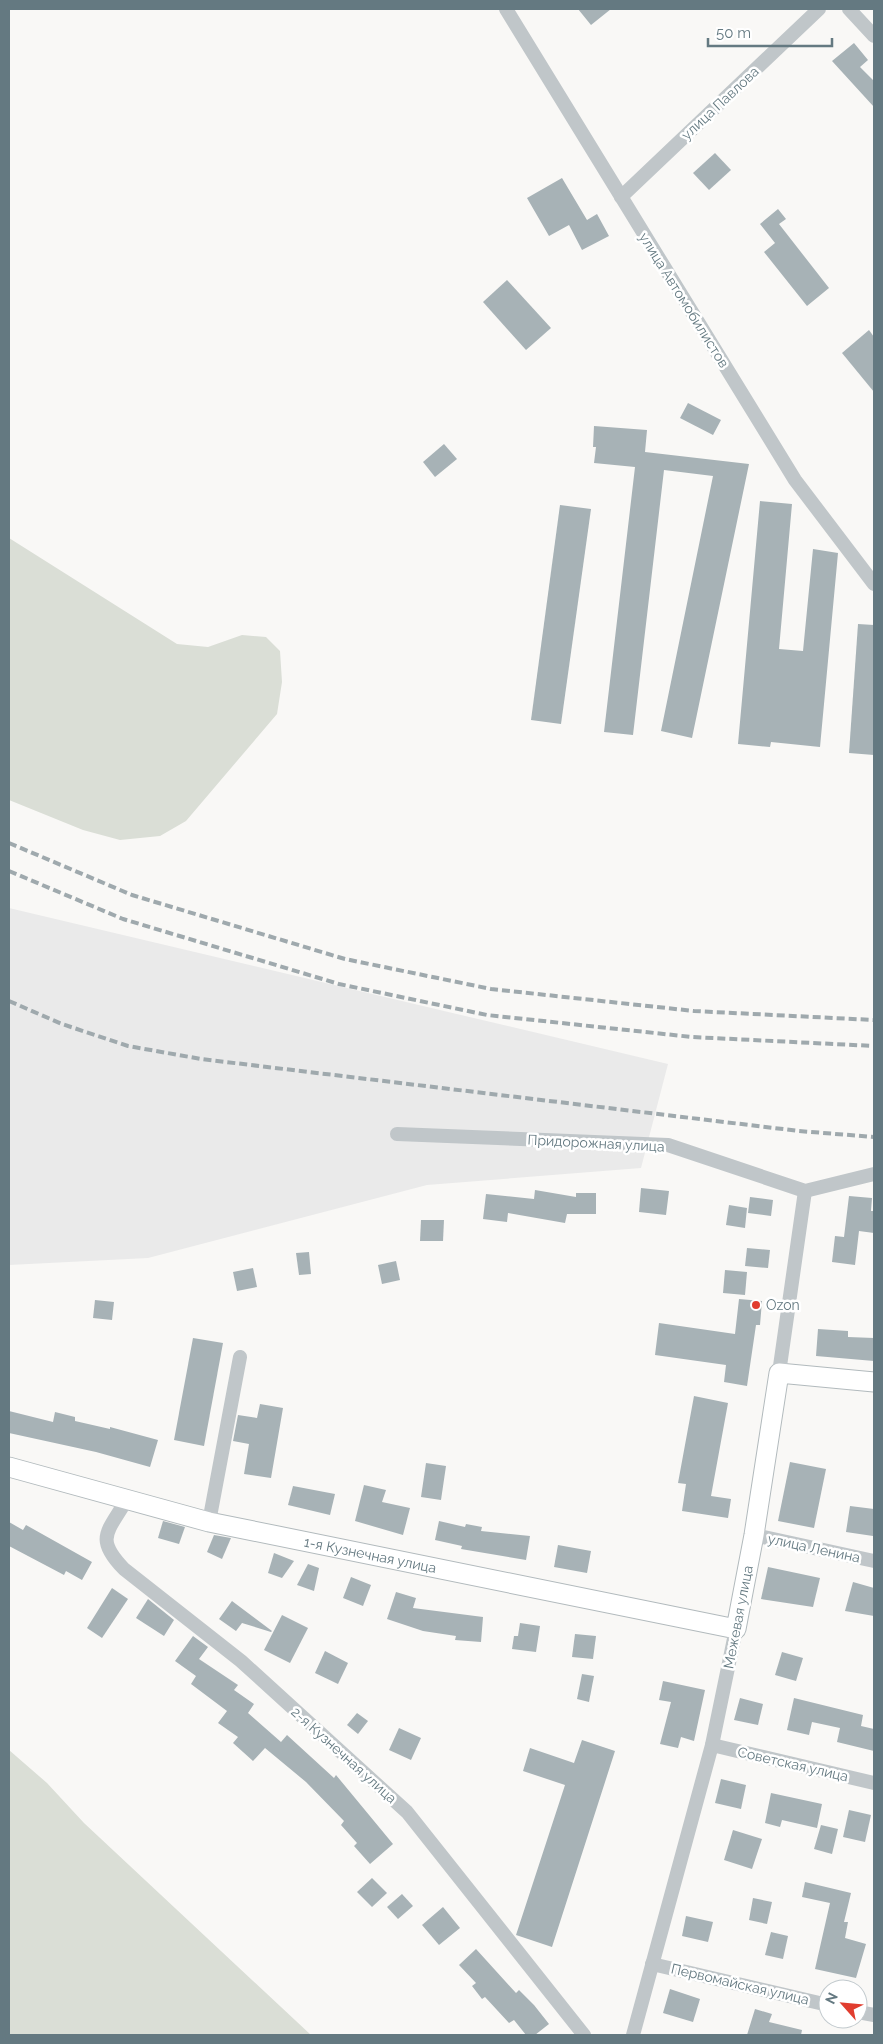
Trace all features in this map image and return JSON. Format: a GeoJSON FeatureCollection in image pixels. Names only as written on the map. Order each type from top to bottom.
{"type":"FeatureCollection","features":[{"type":"Feature","properties":{"kind":"street","name":"улица Автомобилистов"},"geometry":{"type":"LineString","coordinates":[[506,9],[795,480],[874,584]]}},
{"type":"Feature","properties":{"kind":"street","name":"улица Павлова"},"geometry":{"type":"LineString","coordinates":[[621,197],[819,9]]}},
{"type":"Feature","properties":{"kind":"street"},"geometry":{"type":"LineString","coordinates":[[849,9],[874,36]]}},
{"type":"Feature","properties":{"kind":"street","name":"Придорожная улица"},"geometry":{"type":"LineString","coordinates":[[398,1134],[668,1145],[805,1191]]}},
{"type":"Feature","properties":{"kind":"street"},"geometry":{"type":"LineString","coordinates":[[805,1191],[874,1174]]}},
{"type":"Feature","properties":{"kind":"street","name":"Межевая улица"},"geometry":{"type":"LineString","coordinates":[[633,2035],[712,1745],[736,1629],[754,1534],[805,1191]]}},
{"type":"Feature","properties":{"kind":"street"},"geometry":{"type":"LineString","coordinates":[[209,1522],[240,1357]]}},
{"type":"Feature","properties":{"kind":"street"},"geometry":{"type":"LineString","coordinates":[[779,1373],[874,1382]]}},
{"type":"Feature","properties":{"kind":"street","name":"1-я Кузнечная улица"},"geometry":{"type":"LineString","coordinates":[[9,1468],[209,1522],[736,1629]]}},
{"type":"Feature","properties":{"kind":"street","name":"2-я Кузнечная улица"},"geometry":{"type":"LineString","coordinates":[[127,1499],[106,1534],[106,1543],[110,1554],[124,1569],[241,1661],[407,1812],[584,2035]]}},
{"type":"Feature","properties":{"kind":"street","name":"улица Ленина"},"geometry":{"type":"LineString","coordinates":[[754,1534],[874,1561]]}},
{"type":"Feature","properties":{"kind":"street","name":"Советская улица"},"geometry":{"type":"LineString","coordinates":[[712,1745],[874,1783]]}},
{"type":"Feature","properties":{"kind":"street","name":"Первомайская улица"},"geometry":{"type":"LineString","coordinates":[[652,1964],[818,2003]]}},
{"type":"Feature","properties":{"kind":"shaded area"},"geometry":{"type":"Polygon","coordinates":[[[9,538],[177,644],[208,647],[242,635],[266,637],[280,651],[282,682],[277,714],[186,821],[160,836],[120,840],[83,830],[9,800],[9,538]]]}},
{"type":"Feature","properties":{"kind":"shaded area"},"geometry":{"type":"Polygon","coordinates":[[[9,908],[668,1064],[641,1168],[427,1185],[148,1258],[9,1265],[9,908]]]}},
{"type":"Feature","properties":{"kind":"shaded area"},"geometry":{"type":"Polygon","coordinates":[[[9,1750],[47,1783],[84,1823],[311,2035],[9,2035],[9,1750]]]}},
{"type":"Feature","properties":{"kind":"building"},"geometry":{"type":"Polygon","coordinates":[[[578,9],[611,9],[591,25],[578,9]]]}},
{"type":"Feature","properties":{"kind":"building"},"geometry":{"type":"Polygon","coordinates":[[[854,43],[868,60],[860,67],[874,81],[874,107],[832,61],[854,43]]]}},
{"type":"Feature","properties":{"kind":"building"},"geometry":{"type":"Polygon","coordinates":[[[715,153],[731,170],[709,190],[693,173],[715,153]]]}},
{"type":"Feature","properties":{"kind":"building"},"geometry":{"type":"Polygon","coordinates":[[[562,178],[587,220],[597,214],[609,236],[582,250],[569,225],[549,236],[527,198],[562,178]]]}},
{"type":"Feature","properties":{"kind":"building"},"geometry":{"type":"Polygon","coordinates":[[[778,209],[786,219],[779,224],[829,288],[807,306],[764,252],[775,243],[760,224],[778,209]]]}},
{"type":"Feature","properties":{"kind":"building"},"geometry":{"type":"Polygon","coordinates":[[[507,280],[551,328],[526,350],[483,302],[507,280]]]}},
{"type":"Feature","properties":{"kind":"building"},"geometry":{"type":"Polygon","coordinates":[[[869,330],[874,337],[874,392],[842,353],[869,330]]]}},
{"type":"Feature","properties":{"kind":"building"},"geometry":{"type":"Polygon","coordinates":[[[688,403],[721,420],[713,435],[680,418],[688,403]]]}},
{"type":"Feature","properties":{"kind":"building"},"geometry":{"type":"Polygon","coordinates":[[[594,426],[647,430],[645,452],[749,464],[692,738],[661,731],[713,476],[664,470],[633,735],[604,732],[635,467],[594,463],[596,447],[593,447],[594,426]]]}},
{"type":"Feature","properties":{"kind":"building"},"geometry":{"type":"Polygon","coordinates":[[[444,444],[457,459],[435,477],[423,462],[444,444]]]}},
{"type":"Feature","properties":{"kind":"building"},"geometry":{"type":"Polygon","coordinates":[[[760,501],[792,504],[779,649],[803,651],[813,549],[838,553],[820,747],[771,742],[770,747],[738,744],[760,501]]]}},
{"type":"Feature","properties":{"kind":"building"},"geometry":{"type":"Polygon","coordinates":[[[560,505],[591,509],[561,724],[531,720],[560,505]]]}},
{"type":"Feature","properties":{"kind":"building"},"geometry":{"type":"Polygon","coordinates":[[[858,624],[874,625],[874,755],[849,753],[858,624]]]}},
{"type":"Feature","properties":{"kind":"building"},"geometry":{"type":"Polygon","coordinates":[[[641,1188],[669,1191],[666,1215],[639,1212],[641,1188]]]}},
{"type":"Feature","properties":{"kind":"building"},"geometry":{"type":"Polygon","coordinates":[[[535,1190],[576,1197],[576,1193],[596,1193],[596,1214],[567,1214],[565,1223],[508,1213],[507,1222],[483,1219],[486,1194],[534,1199],[535,1190]]]}},
{"type":"Feature","properties":{"kind":"building"},"geometry":{"type":"Polygon","coordinates":[[[849,1196],[872,1198],[871,1211],[874,1211],[874,1233],[859,1231],[855,1265],[832,1262],[835,1236],[844,1237],[849,1196]]]}},
{"type":"Feature","properties":{"kind":"building"},"geometry":{"type":"Polygon","coordinates":[[[750,1197],[773,1200],[771,1216],[748,1213],[750,1197]]]}},
{"type":"Feature","properties":{"kind":"building"},"geometry":{"type":"Polygon","coordinates":[[[729,1205],[747,1208],[745,1228],[726,1225],[729,1205]]]}},
{"type":"Feature","properties":{"kind":"building"},"geometry":{"type":"Polygon","coordinates":[[[421,1220],[444,1220],[443,1241],[420,1241],[421,1220]]]}},
{"type":"Feature","properties":{"kind":"building"},"geometry":{"type":"Polygon","coordinates":[[[747,1248],[770,1250],[768,1268],[745,1266],[747,1248]]]}},
{"type":"Feature","properties":{"kind":"building"},"geometry":{"type":"Polygon","coordinates":[[[309,1252],[311,1274],[299,1275],[296,1253],[309,1252]]]}},
{"type":"Feature","properties":{"kind":"building"},"geometry":{"type":"Polygon","coordinates":[[[396,1261],[400,1280],[382,1284],[378,1265],[396,1261]]]}},
{"type":"Feature","properties":{"kind":"building"},"geometry":{"type":"Polygon","coordinates":[[[253,1268],[257,1287],[237,1291],[233,1272],[253,1268]]]}},
{"type":"Feature","properties":{"kind":"building"},"geometry":{"type":"Polygon","coordinates":[[[725,1270],[747,1272],[745,1295],[723,1293],[725,1270]]]}},
{"type":"Feature","properties":{"kind":"building"},"geometry":{"type":"Polygon","coordinates":[[[739,1299],[762,1301],[760,1325],[756,1325],[747,1386],[724,1382],[726,1365],[655,1355],[659,1323],[735,1334],[739,1299]]]}},
{"type":"Feature","properties":{"kind":"building"},"geometry":{"type":"Polygon","coordinates":[[[95,1300],[114,1302],[112,1320],[93,1318],[95,1300]]]}},
{"type":"Feature","properties":{"kind":"building"},"geometry":{"type":"Polygon","coordinates":[[[818,1329],[848,1331],[848,1337],[874,1338],[874,1361],[816,1356],[818,1329]]]}},
{"type":"Feature","properties":{"kind":"building"},"geometry":{"type":"Polygon","coordinates":[[[193,1338],[223,1343],[204,1446],[174,1440],[193,1338]]]}},
{"type":"Feature","properties":{"kind":"building"},"geometry":{"type":"Polygon","coordinates":[[[694,1396],[728,1403],[711,1496],[731,1499],[728,1518],[682,1511],[686,1484],[678,1483],[694,1396]]]}},
{"type":"Feature","properties":{"kind":"building"},"geometry":{"type":"Polygon","coordinates":[[[260,1404],[283,1408],[271,1478],[244,1474],[249,1444],[233,1441],[238,1415],[257,1418],[260,1404]]]}},
{"type":"Feature","properties":{"kind":"building"},"geometry":{"type":"Polygon","coordinates":[[[9,1411],[53,1422],[55,1412],[75,1417],[75,1421],[110,1429],[110,1427],[158,1440],[150,1467],[96,1452],[9,1433],[9,1411]]]}},
{"type":"Feature","properties":{"kind":"building"},"geometry":{"type":"Polygon","coordinates":[[[790,1462],[826,1469],[814,1528],[778,1521],[790,1462]]]}},
{"type":"Feature","properties":{"kind":"building"},"geometry":{"type":"Polygon","coordinates":[[[426,1463],[446,1466],[441,1500],[421,1497],[426,1463]]]}},
{"type":"Feature","properties":{"kind":"building"},"geometry":{"type":"Polygon","coordinates":[[[364,1485],[386,1490],[382,1502],[410,1508],[403,1535],[355,1521],[364,1485]]]}},
{"type":"Feature","properties":{"kind":"building"},"geometry":{"type":"Polygon","coordinates":[[[293,1486],[335,1494],[330,1515],[288,1505],[293,1486]]]}},
{"type":"Feature","properties":{"kind":"building"},"geometry":{"type":"Polygon","coordinates":[[[850,1506],[874,1509],[873,1536],[846,1532],[850,1506]]]}},
{"type":"Feature","properties":{"kind":"building"},"geometry":{"type":"Polygon","coordinates":[[[163,1521],[185,1527],[179,1544],[158,1538],[163,1521]]]}},
{"type":"Feature","properties":{"kind":"building"},"geometry":{"type":"Polygon","coordinates":[[[439,1521],[465,1527],[466,1524],[482,1527],[481,1531],[530,1536],[526,1560],[461,1549],[462,1546],[435,1540],[439,1521]]]}},
{"type":"Feature","properties":{"kind":"building"},"geometry":{"type":"Polygon","coordinates":[[[9,1522],[23,1530],[26,1525],[92,1562],[82,1580],[66,1571],[64,1575],[9,1546],[9,1522]]]}},
{"type":"Feature","properties":{"kind":"building"},"geometry":{"type":"Polygon","coordinates":[[[214,1535],[231,1538],[222,1559],[207,1552],[214,1535]]]}},
{"type":"Feature","properties":{"kind":"building"},"geometry":{"type":"Polygon","coordinates":[[[558,1545],[591,1551],[587,1573],[554,1567],[558,1545]]]}},
{"type":"Feature","properties":{"kind":"building"},"geometry":{"type":"Polygon","coordinates":[[[274,1553],[294,1561],[282,1578],[268,1573],[274,1553]]]}},
{"type":"Feature","properties":{"kind":"building"},"geometry":{"type":"Polygon","coordinates":[[[308,1564],[319,1568],[314,1591],[297,1585],[308,1564]]]}},
{"type":"Feature","properties":{"kind":"building"},"geometry":{"type":"Polygon","coordinates":[[[768,1567],[820,1578],[813,1607],[761,1599],[768,1567]]]}},
{"type":"Feature","properties":{"kind":"building"},"geometry":{"type":"Polygon","coordinates":[[[351,1577],[371,1585],[363,1606],[343,1598],[351,1577]]]}},
{"type":"Feature","properties":{"kind":"building"},"geometry":{"type":"Polygon","coordinates":[[[853,1582],[874,1588],[874,1616],[845,1611],[853,1582]]]}},
{"type":"Feature","properties":{"kind":"building"},"geometry":{"type":"Polygon","coordinates":[[[112,1588],[128,1599],[102,1638],[87,1628],[112,1588]]]}},
{"type":"Feature","properties":{"kind":"building"},"geometry":{"type":"Polygon","coordinates":[[[396,1592],[416,1598],[413,1608],[483,1617],[481,1642],[455,1640],[456,1636],[423,1631],[387,1619],[396,1592]]]}},
{"type":"Feature","properties":{"kind":"building"},"geometry":{"type":"Polygon","coordinates":[[[148,1599],[174,1620],[164,1636],[136,1618],[148,1599]]]}},
{"type":"Feature","properties":{"kind":"building"},"geometry":{"type":"Polygon","coordinates":[[[232,1601],[272,1631],[242,1623],[236,1631],[219,1619],[232,1601]]]}},
{"type":"Feature","properties":{"kind":"building"},"geometry":{"type":"Polygon","coordinates":[[[282,1615],[308,1628],[290,1663],[264,1650],[282,1615]]]}},
{"type":"Feature","properties":{"kind":"building"},"geometry":{"type":"Polygon","coordinates":[[[520,1623],[540,1626],[536,1652],[512,1649],[514,1636],[518,1636],[520,1623]]]}},
{"type":"Feature","properties":{"kind":"building"},"geometry":{"type":"Polygon","coordinates":[[[575,1634],[596,1636],[593,1659],[572,1657],[575,1634]]]}},
{"type":"Feature","properties":{"kind":"building"},"geometry":{"type":"Polygon","coordinates":[[[193,1636],[208,1647],[199,1659],[238,1685],[234,1690],[254,1704],[248,1713],[281,1742],[287,1735],[334,1778],[336,1775],[393,1844],[370,1864],[354,1846],[357,1843],[341,1825],[344,1821],[306,1782],[265,1748],[253,1761],[233,1743],[238,1737],[218,1723],[227,1711],[191,1684],[196,1676],[175,1661],[193,1636]]]}},
{"type":"Feature","properties":{"kind":"building"},"geometry":{"type":"Polygon","coordinates":[[[325,1651],[348,1663],[338,1684],[315,1673],[325,1651]]]}},
{"type":"Feature","properties":{"kind":"building"},"geometry":{"type":"Polygon","coordinates":[[[782,1652],[803,1658],[796,1681],[775,1675],[782,1652]]]}},
{"type":"Feature","properties":{"kind":"building"},"geometry":{"type":"Polygon","coordinates":[[[582,1674],[594,1676],[589,1702],[577,1699],[582,1674]]]}},
{"type":"Feature","properties":{"kind":"building"},"geometry":{"type":"Polygon","coordinates":[[[663,1681],[705,1690],[694,1741],[681,1737],[678,1748],[660,1744],[671,1702],[659,1700],[663,1681]]]}},
{"type":"Feature","properties":{"kind":"building"},"geometry":{"type":"Polygon","coordinates":[[[740,1698],[763,1704],[758,1725],[734,1720],[740,1698]]]}},
{"type":"Feature","properties":{"kind":"building"},"geometry":{"type":"Polygon","coordinates":[[[794,1698],[863,1715],[861,1726],[874,1729],[874,1751],[837,1742],[840,1728],[812,1722],[809,1735],[787,1730],[794,1698]]]}},
{"type":"Feature","properties":{"kind":"building"},"geometry":{"type":"Polygon","coordinates":[[[357,1713],[368,1721],[358,1734],[347,1725],[357,1713]]]}},
{"type":"Feature","properties":{"kind":"building"},"geometry":{"type":"Polygon","coordinates":[[[399,1728],[421,1738],[411,1760],[389,1750],[399,1728]]]}},
{"type":"Feature","properties":{"kind":"building"},"geometry":{"type":"Polygon","coordinates":[[[582,1740],[615,1751],[552,1947],[516,1935],[565,1785],[523,1771],[530,1748],[574,1763],[582,1740]]]}},
{"type":"Feature","properties":{"kind":"building"},"geometry":{"type":"Polygon","coordinates":[[[721,1779],[746,1785],[741,1809],[715,1803],[721,1779]]]}},
{"type":"Feature","properties":{"kind":"building"},"geometry":{"type":"Polygon","coordinates":[[[771,1793],[822,1804],[817,1828],[782,1820],[780,1827],[765,1823],[771,1793]]]}},
{"type":"Feature","properties":{"kind":"building"},"geometry":{"type":"Polygon","coordinates":[[[849,1810],[871,1815],[865,1842],[843,1837],[849,1810]]]}},
{"type":"Feature","properties":{"kind":"building"},"geometry":{"type":"Polygon","coordinates":[[[821,1825],[838,1829],[832,1854],[814,1849],[821,1825]]]}},
{"type":"Feature","properties":{"kind":"building"},"geometry":{"type":"Polygon","coordinates":[[[733,1830],[762,1839],[752,1869],[724,1860],[733,1830]]]}},
{"type":"Feature","properties":{"kind":"building"},"geometry":{"type":"Polygon","coordinates":[[[372,1878],[387,1893],[372,1907],[357,1892],[372,1878]]]}},
{"type":"Feature","properties":{"kind":"building"},"geometry":{"type":"Polygon","coordinates":[[[805,1882],[851,1893],[844,1922],[848,1922],[845,1938],[866,1944],[856,1978],[815,1969],[830,1903],[802,1897],[805,1882]]]}},
{"type":"Feature","properties":{"kind":"building"},"geometry":{"type":"Polygon","coordinates":[[[402,1894],[413,1906],[398,1919],[387,1907],[402,1894]]]}},
{"type":"Feature","properties":{"kind":"building"},"geometry":{"type":"Polygon","coordinates":[[[753,1898],[772,1902],[767,1924],[749,1920],[753,1898]]]}},
{"type":"Feature","properties":{"kind":"building"},"geometry":{"type":"Polygon","coordinates":[[[443,1907],[460,1928],[439,1945],[422,1925],[443,1907]]]}},
{"type":"Feature","properties":{"kind":"building"},"geometry":{"type":"Polygon","coordinates":[[[686,1916],[713,1922],[708,1942],[682,1936],[686,1916]]]}},
{"type":"Feature","properties":{"kind":"building"},"geometry":{"type":"Polygon","coordinates":[[[771,1932],[788,1936],[783,1959],[765,1955],[771,1932]]]}},
{"type":"Feature","properties":{"kind":"building"},"geometry":{"type":"Polygon","coordinates":[[[476,1949],[516,1993],[519,1990],[534,2005],[549,2024],[535,2035],[526,2035],[514,2020],[509,2023],[485,1997],[482,1999],[472,1986],[476,1983],[459,1965],[476,1949]]]}},
{"type":"Feature","properties":{"kind":"building"},"geometry":{"type":"Polygon","coordinates":[[[670,1989],[700,1999],[693,2022],[663,2013],[670,1989]]]}},
{"type":"Feature","properties":{"kind":"building"},"geometry":{"type":"Polygon","coordinates":[[[755,2009],[772,2014],[769,2022],[802,2030],[801,2035],[747,2035],[755,2009]]]}},
{"type":"Feature","properties":{"kind":"railway"},"geometry":{"type":"LineString","coordinates":[[9,843],[132,895],[345,959],[491,989],[694,1011],[874,1020]]}},
{"type":"Feature","properties":{"kind":"railway"},"geometry":{"type":"LineString","coordinates":[[9,871],[123,919],[339,984],[487,1015],[692,1037],[874,1046]]}},
{"type":"Feature","properties":{"kind":"railway"},"geometry":{"type":"LineString","coordinates":[[9,1001],[62,1024],[128,1046],[201,1059],[799,1131],[874,1137]]}},
{"type":"Feature","properties":{"kind":"place","name":"Ozon"},"geometry":{"type":"Point","coordinates":[756,1305]}}]}
